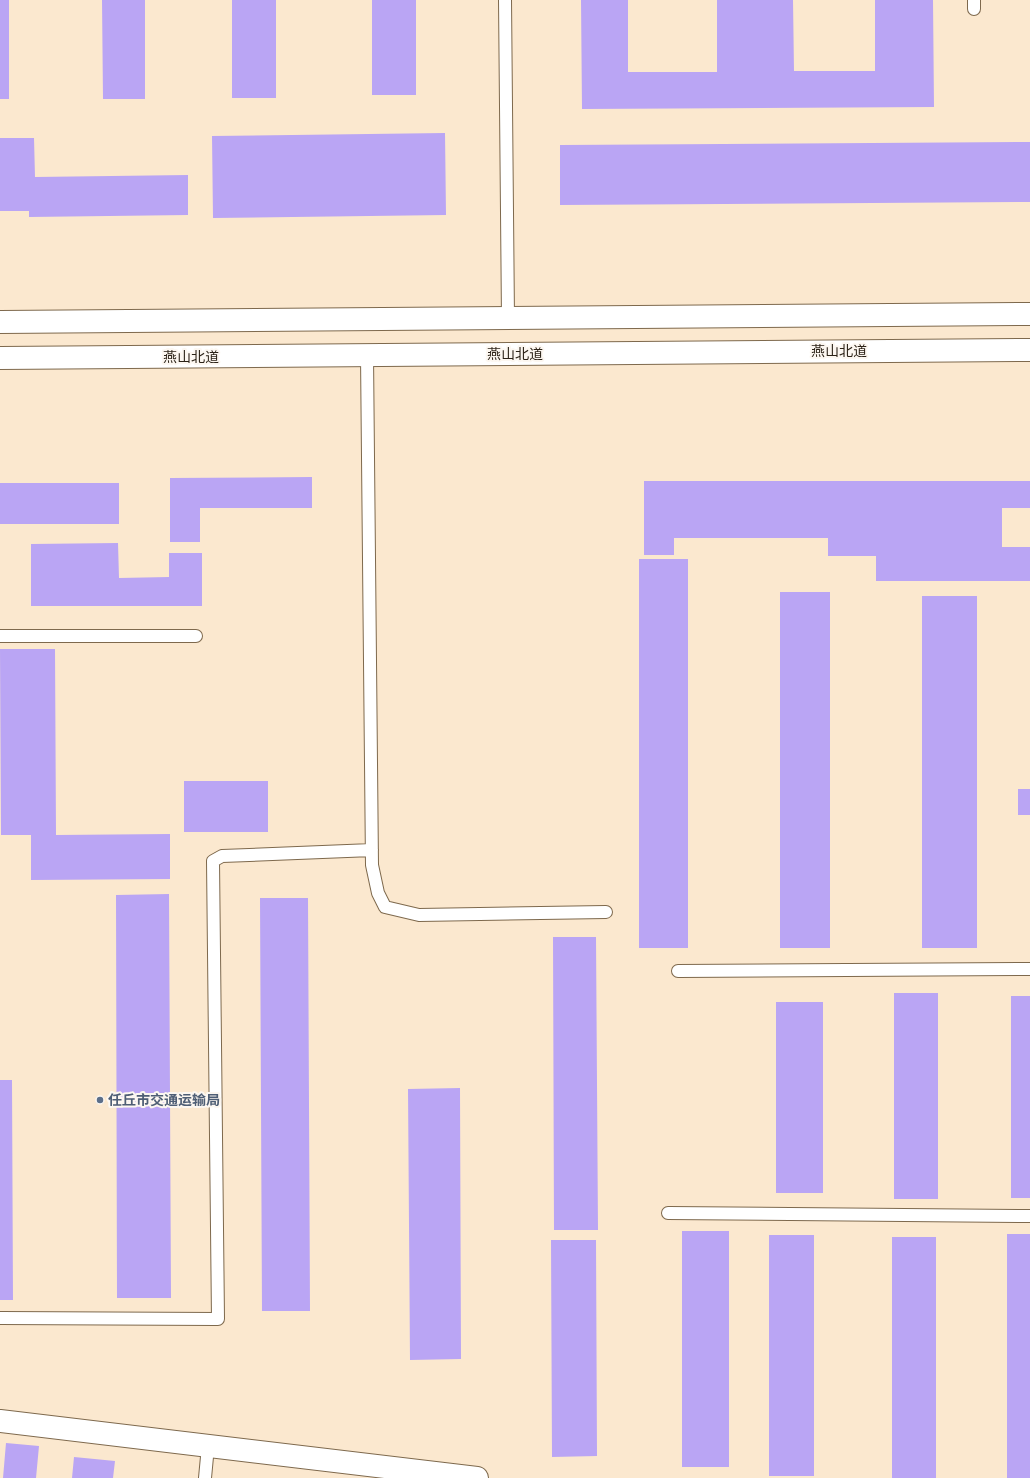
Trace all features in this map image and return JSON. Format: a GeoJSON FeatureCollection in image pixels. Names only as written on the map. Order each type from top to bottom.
{"type":"FeatureCollection","features":[{"type":"Feature","properties":{"kind":"main road"},"geometry":{"type":"LineString","coordinates":[[0,322],[1030,314]]}},
{"type":"Feature","properties":{"kind":"main road","name":"燕山北道"},"geometry":{"type":"LineString","coordinates":[[0,358],[1030,350]]}},
{"type":"Feature","properties":{"kind":"main road"},"geometry":{"type":"LineString","coordinates":[[0,1421],[477,1478]]}},
{"type":"Feature","properties":{"kind":"lane"},"geometry":{"type":"LineString","coordinates":[[505,0],[508,318]]}},
{"type":"Feature","properties":{"kind":"lane"},"geometry":{"type":"LineString","coordinates":[[367,355],[372,865],[378,893],[385,907],[419,915],[606,912]]}},
{"type":"Feature","properties":{"kind":"lane"},"geometry":{"type":"LineString","coordinates":[[0,636],[196,636]]}},
{"type":"Feature","properties":{"kind":"lane"},"geometry":{"type":"LineString","coordinates":[[0,1318],[218,1319],[213,861],[222,856],[372,850]]}},
{"type":"Feature","properties":{"kind":"lane"},"geometry":{"type":"LineString","coordinates":[[678,970],[1030,969]]}},
{"type":"Feature","properties":{"kind":"lane"},"geometry":{"type":"LineString","coordinates":[[668,1213],[1030,1216]]}},
{"type":"Feature","properties":{"kind":"lane"},"geometry":{"type":"LineString","coordinates":[[205,1478],[208,1446]]}},
{"type":"Feature","properties":{"kind":"building"},"geometry":{"type":"Polygon","coordinates":[[[0,0],[9,0],[9,99],[0,99],[0,0]]]}},
{"type":"Feature","properties":{"kind":"building"},"geometry":{"type":"Polygon","coordinates":[[[102,0],[145,0],[145,99],[103,99],[102,0]]]}},
{"type":"Feature","properties":{"kind":"building"},"geometry":{"type":"Polygon","coordinates":[[[232,0],[276,0],[276,98],[232,98],[232,0]]]}},
{"type":"Feature","properties":{"kind":"building"},"geometry":{"type":"Polygon","coordinates":[[[372,0],[416,0],[416,95],[372,95],[372,0]]]}},
{"type":"Feature","properties":{"kind":"building"},"geometry":{"type":"Polygon","coordinates":[[[581,0],[628,0],[628,72],[717,72],[717,0],[793,0],[794,71],[875,71],[875,0],[933,0],[934,107],[582,109],[581,0]]]}},
{"type":"Feature","properties":{"kind":"building"},"geometry":{"type":"Polygon","coordinates":[[[445,133],[446,215],[213,218],[212,136],[445,133]]]}},
{"type":"Feature","properties":{"kind":"building"},"geometry":{"type":"Polygon","coordinates":[[[0,138],[34,138],[35,177],[188,175],[188,215],[29,217],[29,211],[0,211],[0,138]]]}},
{"type":"Feature","properties":{"kind":"building"},"geometry":{"type":"Polygon","coordinates":[[[1030,142],[1030,202],[560,205],[560,145],[1030,142]]]}},
{"type":"Feature","properties":{"kind":"building"},"geometry":{"type":"Polygon","coordinates":[[[312,477],[312,508],[200,508],[200,542],[170,542],[170,478],[312,477]]]}},
{"type":"Feature","properties":{"kind":"building"},"geometry":{"type":"Polygon","coordinates":[[[644,481],[1030,481],[1030,508],[1002,508],[1002,547],[1030,547],[1030,581],[876,581],[876,556],[828,556],[828,538],[674,538],[674,555],[644,555],[644,481]]]}},
{"type":"Feature","properties":{"kind":"building"},"geometry":{"type":"Polygon","coordinates":[[[0,483],[119,483],[119,524],[0,524],[0,483]]]}},
{"type":"Feature","properties":{"kind":"building"},"geometry":{"type":"Polygon","coordinates":[[[118,543],[119,578],[169,577],[169,553],[202,553],[202,606],[31,606],[31,544],[118,543]]]}},
{"type":"Feature","properties":{"kind":"building"},"geometry":{"type":"Polygon","coordinates":[[[639,559],[688,559],[688,948],[639,948],[639,559]]]}},
{"type":"Feature","properties":{"kind":"building"},"geometry":{"type":"Polygon","coordinates":[[[780,592],[830,592],[830,948],[780,948],[780,592]]]}},
{"type":"Feature","properties":{"kind":"building"},"geometry":{"type":"Polygon","coordinates":[[[922,596],[977,596],[977,948],[922,948],[922,596]]]}},
{"type":"Feature","properties":{"kind":"building"},"geometry":{"type":"Polygon","coordinates":[[[0,649],[55,649],[56,835],[170,834],[170,879],[31,880],[31,835],[1,835],[0,649]]]}},
{"type":"Feature","properties":{"kind":"building"},"geometry":{"type":"Polygon","coordinates":[[[184,781],[268,781],[268,832],[184,832],[184,781]]]}},
{"type":"Feature","properties":{"kind":"building"},"geometry":{"type":"Polygon","coordinates":[[[1018,789],[1030,789],[1030,815],[1018,815],[1018,789]]]}},
{"type":"Feature","properties":{"kind":"building"},"geometry":{"type":"Polygon","coordinates":[[[169,894],[171,1298],[117,1298],[116,895],[169,894]]]}},
{"type":"Feature","properties":{"kind":"building"},"geometry":{"type":"Polygon","coordinates":[[[260,898],[308,898],[310,1311],[262,1311],[260,898]]]}},
{"type":"Feature","properties":{"kind":"building"},"geometry":{"type":"Polygon","coordinates":[[[553,937],[596,937],[598,1230],[554,1230],[553,937]]]}},
{"type":"Feature","properties":{"kind":"building"},"geometry":{"type":"Polygon","coordinates":[[[894,993],[938,993],[938,1199],[894,1199],[894,993]]]}},
{"type":"Feature","properties":{"kind":"building"},"geometry":{"type":"Polygon","coordinates":[[[1011,996],[1030,996],[1030,1198],[1011,1198],[1011,996]]]}},
{"type":"Feature","properties":{"kind":"building"},"geometry":{"type":"Polygon","coordinates":[[[776,1002],[823,1002],[823,1193],[776,1193],[776,1002]]]}},
{"type":"Feature","properties":{"kind":"building"},"geometry":{"type":"Polygon","coordinates":[[[0,1080],[12,1080],[13,1300],[0,1300],[0,1080]]]}},
{"type":"Feature","properties":{"kind":"building"},"geometry":{"type":"Polygon","coordinates":[[[460,1088],[461,1359],[410,1360],[408,1089],[460,1088]]]}},
{"type":"Feature","properties":{"kind":"building"},"geometry":{"type":"Polygon","coordinates":[[[682,1231],[729,1231],[729,1467],[682,1467],[682,1231]]]}},
{"type":"Feature","properties":{"kind":"building"},"geometry":{"type":"Polygon","coordinates":[[[1007,1234],[1030,1234],[1030,1478],[1007,1478],[1007,1234]]]}},
{"type":"Feature","properties":{"kind":"building"},"geometry":{"type":"Polygon","coordinates":[[[769,1235],[814,1235],[814,1476],[769,1476],[769,1235]]]}},
{"type":"Feature","properties":{"kind":"building"},"geometry":{"type":"Polygon","coordinates":[[[892,1237],[936,1237],[936,1478],[892,1478],[892,1237]]]}},
{"type":"Feature","properties":{"kind":"building"},"geometry":{"type":"Polygon","coordinates":[[[551,1240],[596,1240],[597,1456],[552,1457],[551,1240]]]}},
{"type":"Feature","properties":{"kind":"building"},"geometry":{"type":"Polygon","coordinates":[[[6,1443],[39,1446],[36,1478],[3,1478],[6,1443]]]}},
{"type":"Feature","properties":{"kind":"building"},"geometry":{"type":"Polygon","coordinates":[[[74,1457],[115,1461],[113,1478],[72,1478],[74,1457]]]}},
{"type":"Feature","properties":{"kind":"place","name":"任丘市交通运输局"},"geometry":{"type":"Point","coordinates":[100,1100]}}]}
